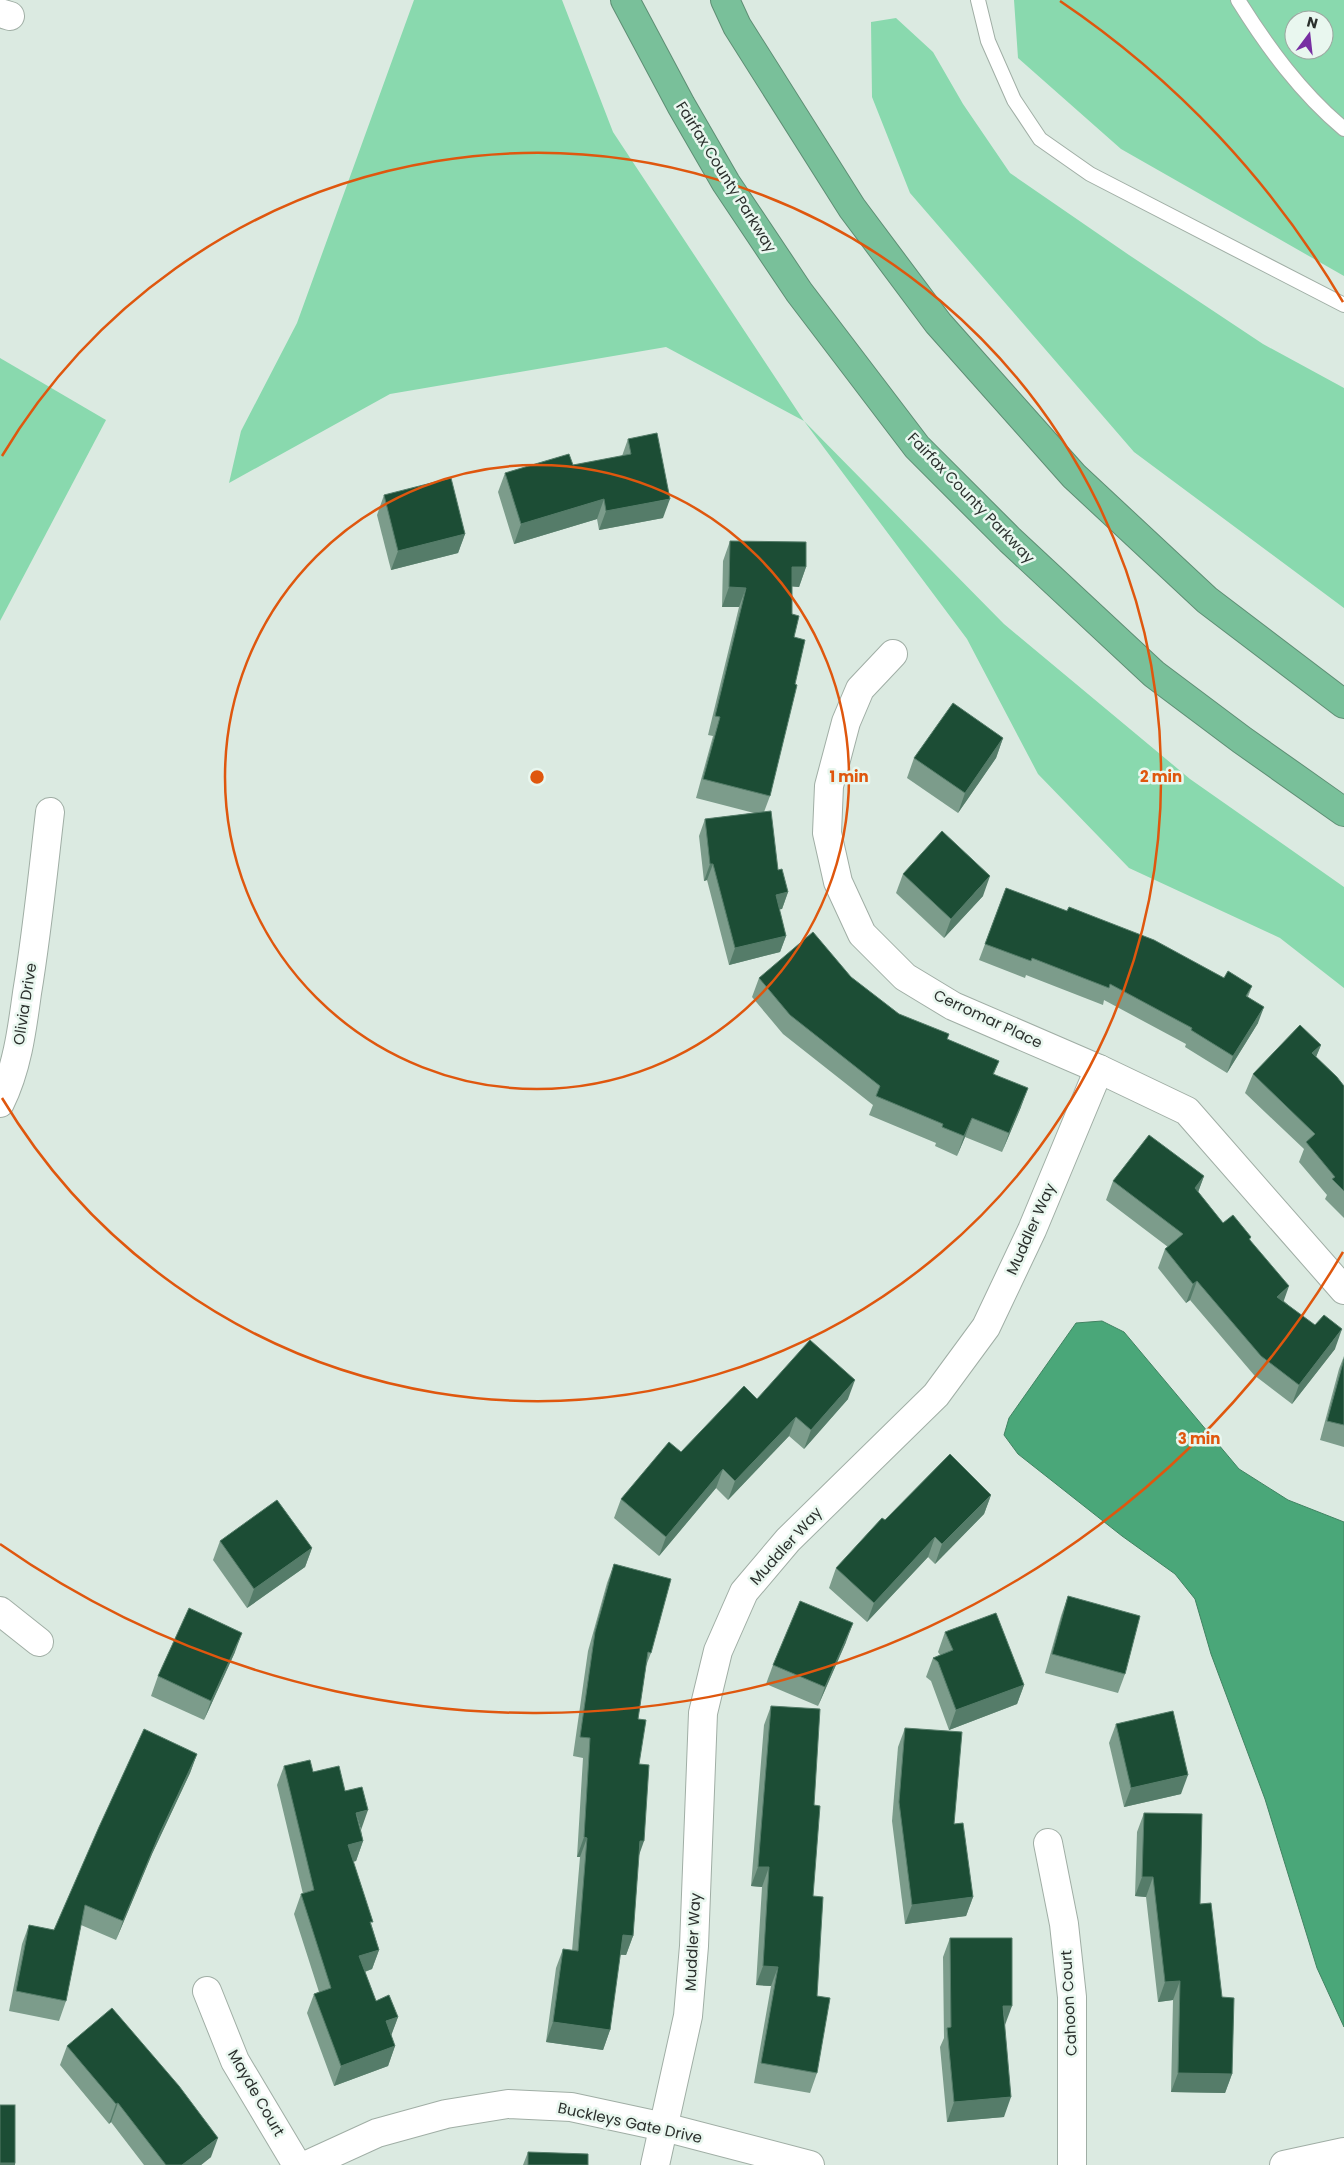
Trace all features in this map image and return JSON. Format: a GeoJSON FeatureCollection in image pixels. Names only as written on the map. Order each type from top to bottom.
{"type":"FeatureCollection","features":[{"type":"Feature","properties":{"kind":"highway","name":"Fairfax County Parkway"},"geometry":{"type":"LineString","coordinates":[[625,0],[726,182],[799,292],[917,446],[1010,540],[1154,674],[1242,740],[1344,812]]}},
{"type":"Feature","properties":{"kind":"highway"},"geometry":{"type":"LineString","coordinates":[[725,0],[737,26],[852,208],[938,323],[1074,476],[1207,600],[1344,704]]}},
{"type":"Feature","properties":{"kind":"street","name":"Cerromar Place"},"geometry":{"type":"LineString","coordinates":[[893,654],[860,689],[846,722],[829,786],[827,833],[838,882],[862,934],[906,977],[953,1006],[1099,1069],[1187,1111],[1344,1290]]}},
{"type":"Feature","properties":{"kind":"street","name":"Olivia Drive"},"geometry":{"type":"LineString","coordinates":[[0,1103],[12,1074],[21,1036],[40,903],[50,812]]}},
{"type":"Feature","properties":{"kind":"street","name":"Muddler Way"},"geometry":{"type":"LineString","coordinates":[[656,2165],[688,2016],[694,1946],[703,1713],[718,1651],[744,1592],[788,1540],[936,1395],[986,1327],[1032,1230],[1099,1069]]}},
{"type":"Feature","properties":{"kind":"street"},"geometry":{"type":"LineString","coordinates":[[0,1611],[39,1642]]}},
{"type":"Feature","properties":{"kind":"street","name":"Cahoon Court"},"geometry":{"type":"LineString","coordinates":[[1048,1843],[1064,1924],[1072,1997],[1072,2165]]}},
{"type":"Feature","properties":{"kind":"street","name":"Mayde Court"},"geometry":{"type":"LineString","coordinates":[[207,1991],[235,2061],[298,2165]]}},
{"type":"Feature","properties":{"kind":"street","name":"Buckleys Gate Drive"},"geometry":{"type":"LineString","coordinates":[[307,2165],[377,2133],[446,2114],[508,2104],[571,2107],[664,2127],[810,2165]]}},
{"type":"Feature","properties":{"kind":"street"},"geometry":{"type":"LineString","coordinates":[[1284,2165],[1344,2152]]}},
{"type":"Feature","properties":{"kind":"lane"},"geometry":{"type":"LineString","coordinates":[[978,0],[988,42],[1014,100],[1040,139],[1090,174],[1344,305]]}},
{"type":"Feature","properties":{"kind":"lane"},"geometry":{"type":"LineString","coordinates":[[1238,0],[1276,58],[1329,117],[1344,129]]}},
{"type":"Feature","properties":{"kind":"shaded area"},"geometry":{"type":"Polygon","coordinates":[[[414,0],[562,0],[613,132],[804,421],[666,347],[390,394],[229,483],[241,431],[297,323],[414,0]]]}},
{"type":"Feature","properties":{"kind":"shaded area"},"geometry":{"type":"Polygon","coordinates":[[[1014,0],[1344,0],[1344,276],[1121,149],[1018,58],[1014,0]]]}},
{"type":"Feature","properties":{"kind":"shaded area"},"geometry":{"type":"Polygon","coordinates":[[[896,18],[933,52],[963,104],[1010,173],[1263,344],[1344,388],[1344,608],[1134,452],[910,193],[872,97],[871,22],[896,18]]]}},
{"type":"Feature","properties":{"kind":"shaded area"},"geometry":{"type":"Polygon","coordinates":[[[0,358],[106,420],[0,621],[0,358]]]}},
{"type":"Feature","properties":{"kind":"shaded area"},"geometry":{"type":"Polygon","coordinates":[[[804,421],[1004,624],[1190,779],[1344,887],[1344,988],[1280,938],[1129,868],[1038,774],[967,639],[804,421]]]}},
{"type":"Feature","properties":{"kind":"shaded area"},"geometry":{"type":"Polygon","coordinates":[[[1102,1321],[1124,1332],[1239,1469],[1288,1500],[1344,1522],[1344,2027],[1317,1968],[1265,1799],[1211,1654],[1195,1599],[1175,1574],[1122,1536],[1018,1454],[1004,1435],[1009,1418],[1076,1323],[1102,1321]]]}},
{"type":"Feature","properties":{"kind":"building"},"geometry":{"type":"Polygon","coordinates":[[[657,433],[670,499],[606,511],[604,499],[521,524],[505,473],[569,454],[573,465],[631,454],[628,439],[657,433]]]}},
{"type":"Feature","properties":{"kind":"building"},"geometry":{"type":"Polygon","coordinates":[[[451,478],[465,534],[398,551],[384,495],[451,478]]]}},
{"type":"Feature","properties":{"kind":"building"},"geometry":{"type":"Polygon","coordinates":[[[730,541],[806,542],[806,567],[792,567],[792,614],[799,616],[794,637],[805,640],[795,684],[797,685],[770,796],[703,779],[720,717],[715,716],[746,588],[729,587],[730,541]]]}},
{"type":"Feature","properties":{"kind":"building"},"geometry":{"type":"Polygon","coordinates":[[[953,703],[1003,738],[965,793],[914,758],[953,703]]]}},
{"type":"Feature","properties":{"kind":"building"},"geometry":{"type":"Polygon","coordinates":[[[771,811],[778,870],[782,869],[788,892],[776,895],[786,936],[735,948],[713,864],[710,864],[705,819],[771,811]]]}},
{"type":"Feature","properties":{"kind":"building"},"geometry":{"type":"Polygon","coordinates":[[[942,831],[990,876],[951,919],[903,874],[942,831]]]}},
{"type":"Feature","properties":{"kind":"building"},"geometry":{"type":"Polygon","coordinates":[[[1006,888],[1067,911],[1069,907],[1154,940],[1224,978],[1228,971],[1252,986],[1246,996],[1264,1007],[1233,1056],[1191,1030],[1192,1028],[1110,984],[1109,988],[1032,958],[1031,961],[985,944],[1006,888]]]}},
{"type":"Feature","properties":{"kind":"building"},"geometry":{"type":"Polygon","coordinates":[[[813,932],[851,977],[899,1014],[949,1034],[947,1039],[999,1061],[993,1074],[1028,1088],[1009,1133],[972,1118],[964,1136],[942,1127],[943,1124],[876,1096],[880,1086],[790,1015],[759,978],[813,932]]]}},
{"type":"Feature","properties":{"kind":"building"},"geometry":{"type":"Polygon","coordinates":[[[1300,1025],[1321,1045],[1312,1053],[1344,1086],[1344,1191],[1332,1179],[1335,1177],[1306,1142],[1315,1134],[1253,1074],[1300,1025]]]}},
{"type":"Feature","properties":{"kind":"building"},"geometry":{"type":"Polygon","coordinates":[[[1149,1135],[1204,1176],[1195,1188],[1223,1223],[1233,1215],[1251,1237],[1249,1239],[1289,1286],[1277,1297],[1315,1325],[1324,1315],[1342,1329],[1299,1385],[1261,1356],[1197,1281],[1193,1284],[1165,1249],[1183,1234],[1113,1181],[1149,1135]]]}},
{"type":"Feature","properties":{"kind":"building"},"geometry":{"type":"Polygon","coordinates":[[[810,1340],[855,1380],[811,1430],[796,1417],[735,1481],[723,1469],[666,1537],[621,1499],[669,1442],[681,1452],[744,1386],[757,1399],[810,1340]]]}},
{"type":"Feature","properties":{"kind":"building"},"geometry":{"type":"Polygon","coordinates":[[[1344,1359],[1344,1425],[1327,1421],[1344,1359]]]}},
{"type":"Feature","properties":{"kind":"building"},"geometry":{"type":"Polygon","coordinates":[[[950,1454],[991,1495],[942,1544],[935,1537],[874,1603],[836,1568],[882,1518],[885,1520],[950,1454]]]}},
{"type":"Feature","properties":{"kind":"building"},"geometry":{"type":"Polygon","coordinates":[[[277,1500],[312,1548],[254,1589],[220,1541],[277,1500]]]}},
{"type":"Feature","properties":{"kind":"building"},"geometry":{"type":"Polygon","coordinates":[[[614,1564],[671,1579],[651,1653],[648,1652],[638,1719],[646,1720],[639,1764],[649,1765],[644,1841],[640,1841],[633,1936],[623,1935],[610,2030],[553,2022],[563,1949],[578,1951],[587,1838],[584,1837],[590,1738],[580,1737],[595,1632],[614,1564]]]}},
{"type":"Feature","properties":{"kind":"building"},"geometry":{"type":"Polygon","coordinates":[[[1068,1596],[1140,1616],[1125,1674],[1052,1654],[1068,1596]]]}},
{"type":"Feature","properties":{"kind":"building"},"geometry":{"type":"Polygon","coordinates":[[[800,1601],[853,1623],[825,1687],[773,1665],[800,1601]]]}},
{"type":"Feature","properties":{"kind":"building"},"geometry":{"type":"Polygon","coordinates":[[[189,1608],[242,1633],[211,1701],[158,1676],[189,1608]]]}},
{"type":"Feature","properties":{"kind":"building"},"geometry":{"type":"Polygon","coordinates":[[[996,1613],[1024,1685],[956,1710],[938,1662],[933,1658],[953,1650],[945,1632],[996,1613]]]}},
{"type":"Feature","properties":{"kind":"building"},"geometry":{"type":"Polygon","coordinates":[[[771,1706],[820,1709],[814,1805],[820,1806],[813,1896],[823,1897],[817,1996],[830,1998],[817,2073],[761,2063],[778,1967],[763,1966],[769,1867],[758,1867],[771,1706]]]}},
{"type":"Feature","properties":{"kind":"building"},"geometry":{"type":"Polygon","coordinates":[[[1173,1711],[1188,1775],[1131,1788],[1116,1724],[1173,1711]]]}},
{"type":"Feature","properties":{"kind":"building"},"geometry":{"type":"Polygon","coordinates":[[[905,1728],[962,1732],[954,1824],[963,1823],[973,1897],[912,1905],[899,1802],[905,1728]]]}},
{"type":"Feature","properties":{"kind":"building"},"geometry":{"type":"Polygon","coordinates":[[[144,1729],[197,1754],[159,1835],[123,1921],[85,1905],[66,2001],[16,1991],[29,1925],[54,1930],[144,1729]]]}},
{"type":"Feature","properties":{"kind":"building"},"geometry":{"type":"Polygon","coordinates":[[[310,1760],[313,1772],[339,1766],[345,1791],[362,1787],[368,1810],[356,1813],[363,1841],[348,1845],[373,1922],[370,1922],[379,1950],[359,1956],[376,2001],[389,1995],[398,2017],[386,2021],[395,2046],[341,2066],[314,1994],[331,1988],[301,1894],[314,1890],[284,1766],[310,1760]]]}},
{"type":"Feature","properties":{"kind":"building"},"geometry":{"type":"Polygon","coordinates":[[[1144,1813],[1202,1814],[1200,1904],[1211,1903],[1222,1997],[1234,1998],[1232,2074],[1178,2073],[1180,1981],[1165,1982],[1153,1877],[1142,1877],[1144,1813]]]}},
{"type":"Feature","properties":{"kind":"building"},"geometry":{"type":"Polygon","coordinates":[[[950,1938],[1012,1938],[1012,2006],[1003,2006],[1011,2097],[954,2102],[947,2028],[951,2027],[950,1938]]]}},
{"type":"Feature","properties":{"kind":"building"},"geometry":{"type":"Polygon","coordinates":[[[112,2008],[179,2086],[218,2138],[182,2165],[166,2165],[118,2103],[116,2104],[67,2046],[112,2008]]]}},
{"type":"Feature","properties":{"kind":"building"},"geometry":{"type":"Polygon","coordinates":[[[0,2105],[15,2105],[15,2163],[0,2163],[0,2105]]]}},
{"type":"Feature","properties":{"kind":"building"},"geometry":{"type":"Polygon","coordinates":[[[528,2152],[588,2154],[588,2165],[528,2165],[528,2152]]]}}]}
